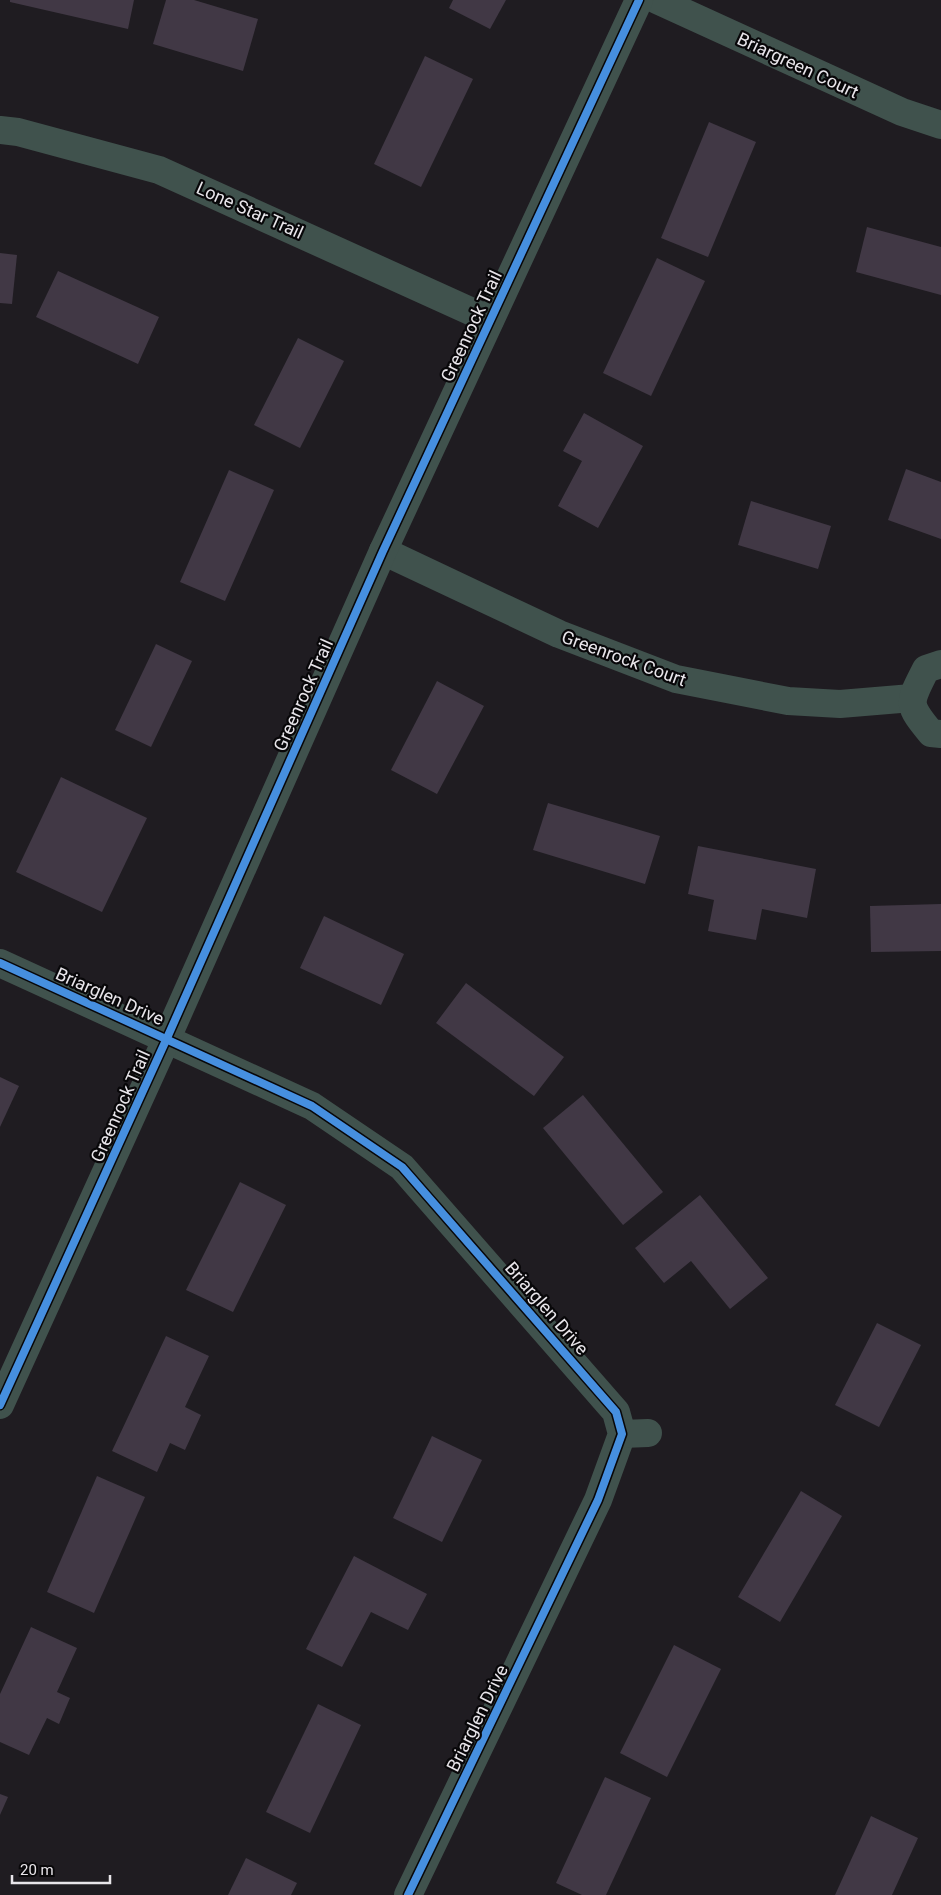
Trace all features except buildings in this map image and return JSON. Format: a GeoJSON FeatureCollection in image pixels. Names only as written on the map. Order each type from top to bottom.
{"type":"FeatureCollection","features":[{"type":"Feature","properties":{"kind":"street","name":"Greenrock Trail"},"geometry":{"type":"LineString","coordinates":[[0,1404],[167,1038],[383,551],[639,0]]}},
{"type":"Feature","properties":{"kind":"street","name":"Briargreen Court"},"geometry":{"type":"LineString","coordinates":[[657,0],[902,112],[941,124]]}},
{"type":"Feature","properties":{"kind":"street","name":"Lone Star Trail"},"geometry":{"type":"LineString","coordinates":[[0,130],[18,132],[159,170],[490,320]]}},
{"type":"Feature","properties":{"kind":"street","name":"Greenrock Court"},"geometry":{"type":"LineString","coordinates":[[383,551],[559,634],[676,679],[788,701],[840,704],[912,698]]}},
{"type":"Feature","properties":{"kind":"street"},"geometry":{"type":"LineString","coordinates":[[941,664],[926,669],[912,698],[914,712],[930,733],[941,734]]}},
{"type":"Feature","properties":{"kind":"street","name":"Briarglen Drive"},"geometry":{"type":"LineString","coordinates":[[0,963],[312,1106],[402,1167],[598,1389],[616,1412],[622,1434],[598,1500],[408,1895]]}},
{"type":"Feature","properties":{"kind":"street"},"geometry":{"type":"LineString","coordinates":[[622,1434],[648,1433]]}},
{"type":"Feature","properties":{"kind":"cycle path"},"geometry":{"type":"LineString","coordinates":[[0,1405],[167,1038],[383,551],[639,0]]}},
{"type":"Feature","properties":{"kind":"cycle path"},"geometry":{"type":"LineString","coordinates":[[0,963],[312,1106],[402,1167],[616,1412],[622,1434],[598,1500],[408,1895]]}}]}
